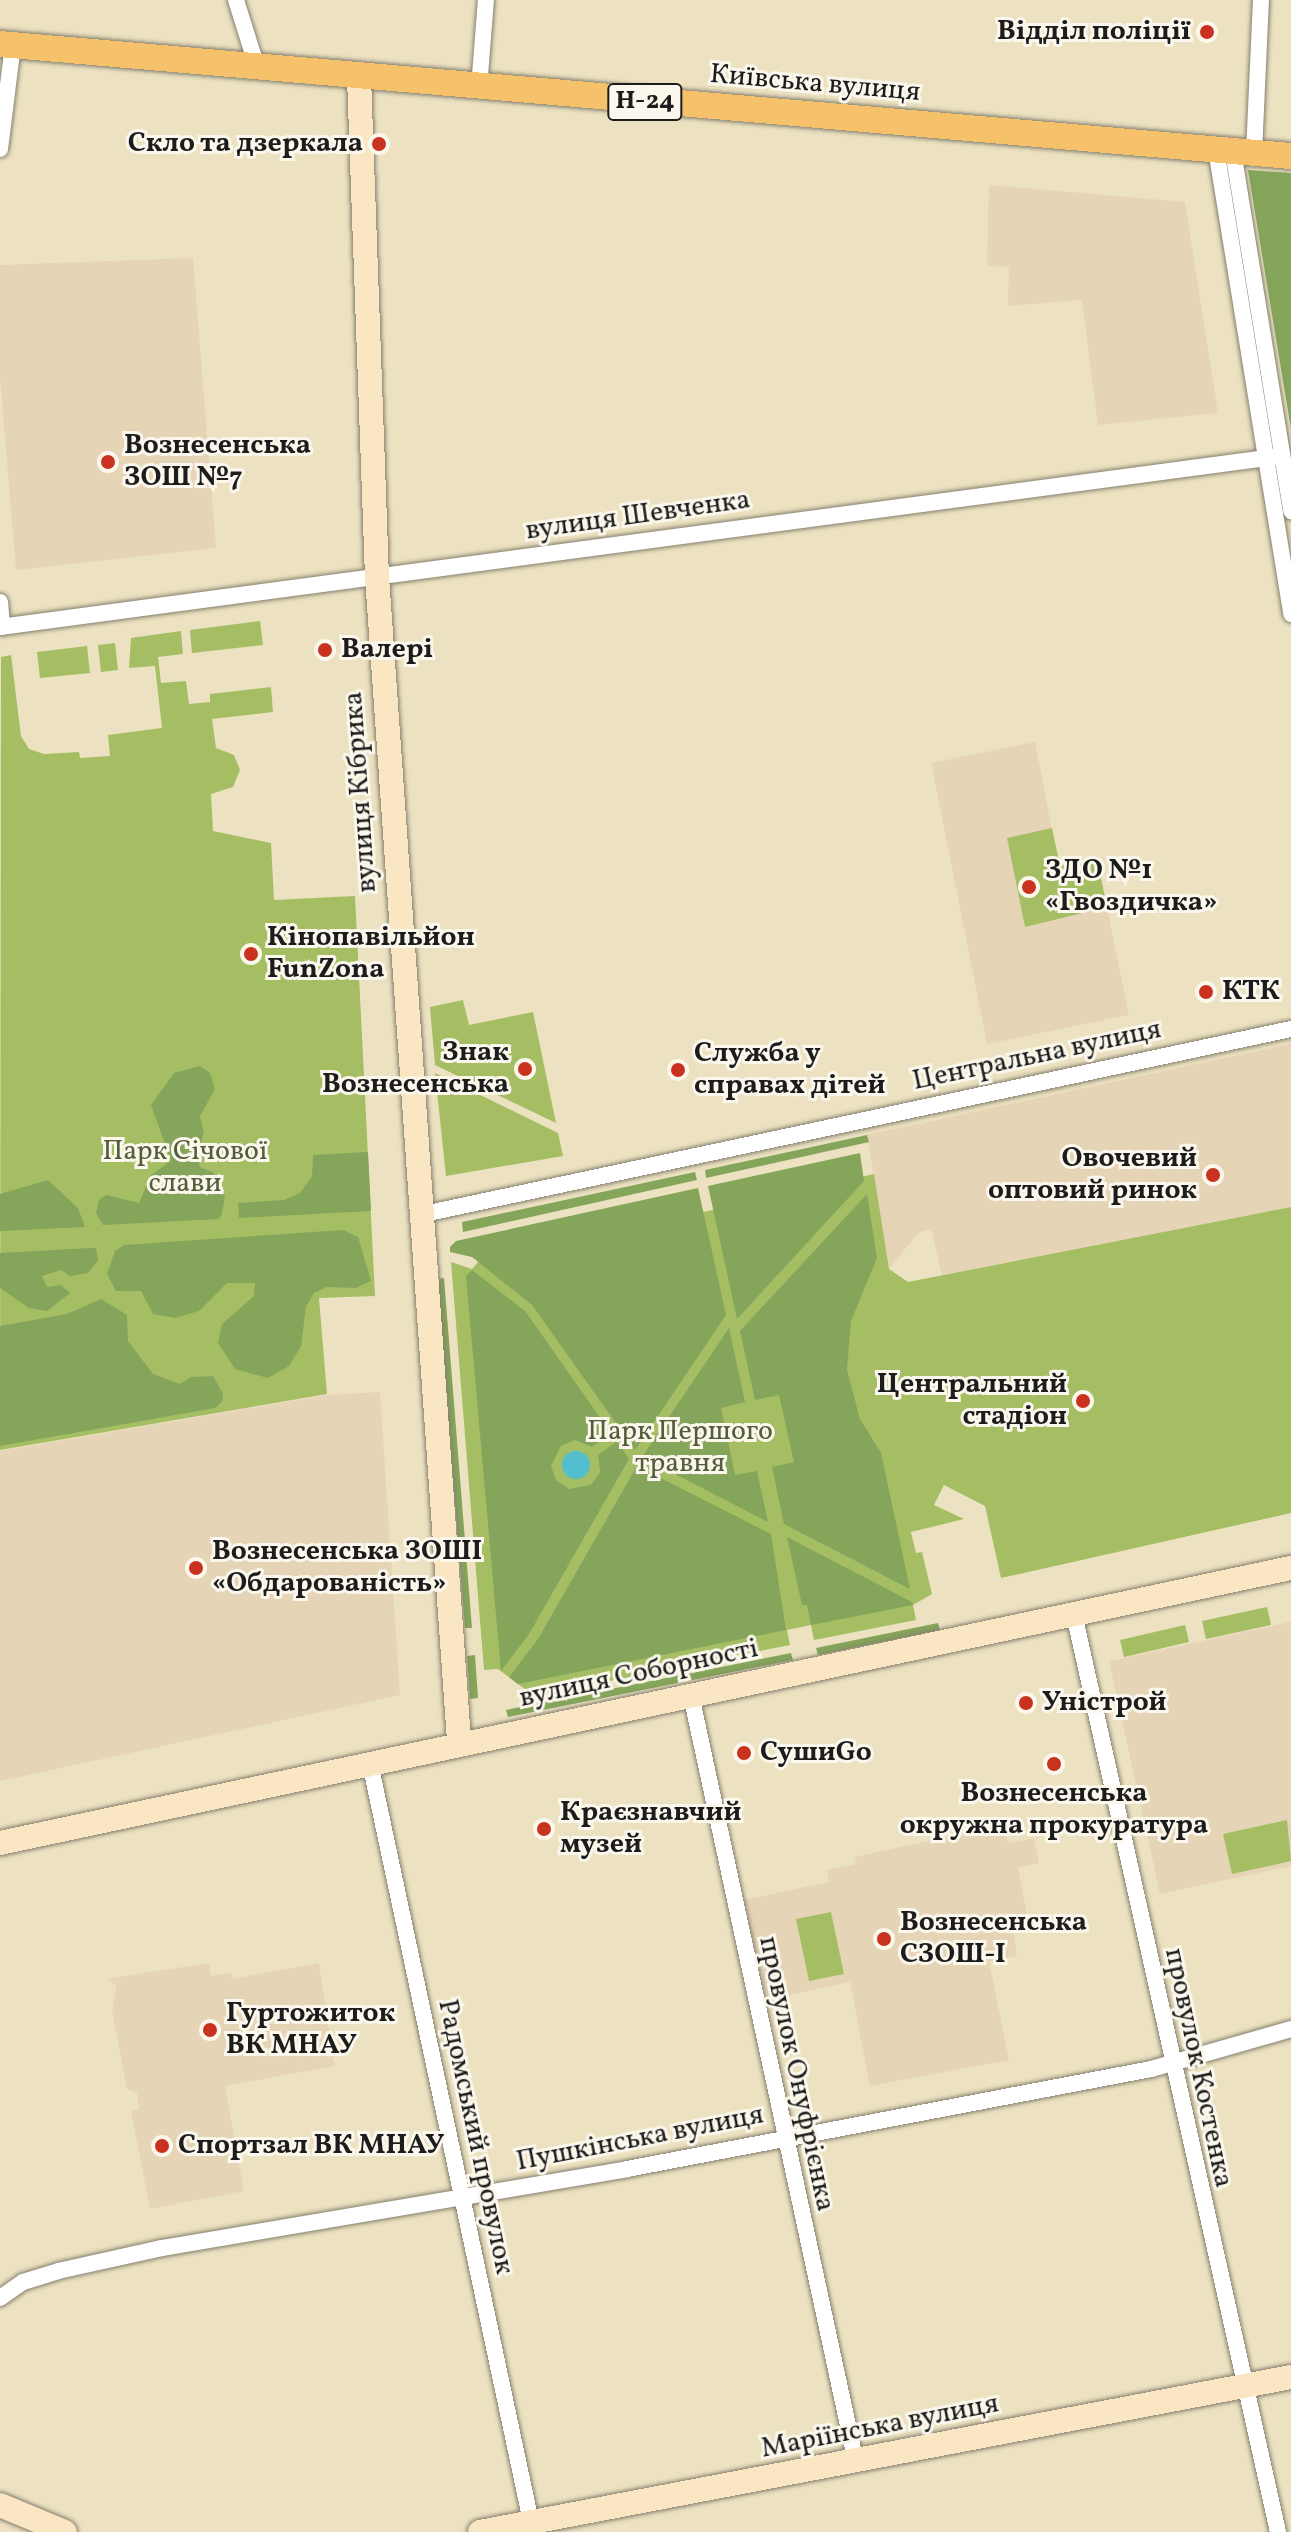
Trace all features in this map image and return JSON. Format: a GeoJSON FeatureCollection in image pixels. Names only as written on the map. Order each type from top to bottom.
{"type":"FeatureCollection","features":[{"type":"Feature","properties":{"kind":"main road","name":"Київська вулиця"},"geometry":{"type":"LineString","coordinates":[[7,44],[256,64],[479,88],[1291,156]]}},
{"type":"Feature","properties":{"kind":"main road","name":"вулиця Кібрика"},"geometry":{"type":"LineString","coordinates":[[359,77],[377,577],[419,1215],[459,1742]]}},
{"type":"Feature","properties":{"kind":"main road","name":"вулиця Соборності"},"geometry":{"type":"LineString","coordinates":[[0,1843],[459,1742],[1291,1568]]}},
{"type":"Feature","properties":{"kind":"main road","name":"Маріїнська вулиця"},"geometry":{"type":"LineString","coordinates":[[480,2532],[856,2463],[1291,2377]]}},
{"type":"Feature","properties":{"kind":"main road"},"geometry":{"type":"LineString","coordinates":[[0,2505],[65,2532]]}},
{"type":"Feature","properties":{"kind":"street"},"geometry":{"type":"LineString","coordinates":[[236,0],[256,64]]}},
{"type":"Feature","properties":{"kind":"street"},"geometry":{"type":"LineString","coordinates":[[479,88],[486,0]]}},
{"type":"Feature","properties":{"kind":"street"},"geometry":{"type":"LineString","coordinates":[[1261,0],[1234,151],[1291,614]]}},
{"type":"Feature","properties":{"kind":"street"},"geometry":{"type":"LineString","coordinates":[[0,149],[7,44]]}},
{"type":"Feature","properties":{"kind":"street"},"geometry":{"type":"LineString","coordinates":[[1274,457],[1291,511]]}},
{"type":"Feature","properties":{"kind":"street","name":"вулиця Шевченка"},"geometry":{"type":"LineString","coordinates":[[1,627],[1274,457]]}},
{"type":"Feature","properties":{"kind":"street"},"geometry":{"type":"LineString","coordinates":[[0,602],[1,627]]}},
{"type":"Feature","properties":{"kind":"street","name":"Центральна вулиця"},"geometry":{"type":"LineString","coordinates":[[419,1215],[1291,1029]]}},
{"type":"Feature","properties":{"kind":"street","name":"провулок Костенка"},"geometry":{"type":"LineString","coordinates":[[1074,1614],[1170,2061],[1278,2532]]}},
{"type":"Feature","properties":{"kind":"street","name":"провулок Онуфрієнка"},"geometry":{"type":"LineString","coordinates":[[691,1695],[856,2463]]}},
{"type":"Feature","properties":{"kind":"street","name":"Радомський провулок"},"geometry":{"type":"LineString","coordinates":[[370,1763],[531,2522]]}},
{"type":"Feature","properties":{"kind":"street","name":"Пушкінська вулиця"},"geometry":{"type":"LineString","coordinates":[[0,2298],[23,2282],[58,2271],[784,2138],[1170,2061],[1291,2029]]}},
{"type":"Feature","properties":{"kind":"shaded area"},"geometry":{"type":"Polygon","coordinates":[[[989,185],[1185,202],[1218,413],[1098,425],[1082,300],[1008,306],[1009,267],[987,266],[989,185]]]}},
{"type":"Feature","properties":{"kind":"shaded area","name":"Вознесенська ЗОШ №7"},"geometry":{"type":"Polygon","coordinates":[[[193,258],[216,548],[16,570],[0,377],[0,265],[193,258]]]}},
{"type":"Feature","properties":{"kind":"shaded area","name":"ЗДО №1 «Гвоздичка»"},"geometry":{"type":"Polygon","coordinates":[[[1035,742],[1059,866],[1097,859],[1129,1015],[987,1044],[931,763],[1035,742]]]}},
{"type":"Feature","properties":{"kind":"shaded area"},"geometry":{"type":"Polygon","coordinates":[[[1291,1044],[1291,1207],[942,1275],[931,1229],[919,1232],[889,1269],[867,1135],[1291,1044]]]}},
{"type":"Feature","properties":{"kind":"shaded area","name":"Вознесенська ЗОШІ «Обдарованість»"},"geometry":{"type":"Polygon","coordinates":[[[380,1392],[400,1695],[0,1781],[0,1451],[327,1395],[380,1392]]]}},
{"type":"Feature","properties":{"kind":"shaded area"},"geometry":{"type":"Polygon","coordinates":[[[1291,1622],[1291,1866],[1160,1894],[1109,1661],[1291,1622]]]}},
{"type":"Feature","properties":{"kind":"shaded area","name":"Вознесенська СЗОШ-І"},"geometry":{"type":"Polygon","coordinates":[[[1004,1824],[1008,1843],[1034,1838],[1039,1863],[1018,1868],[1028,1919],[1012,1922],[1017,1956],[989,1961],[1009,2060],[870,2086],[850,1982],[767,2000],[744,1900],[829,1882],[827,1870],[856,1864],[855,1857],[1004,1824]]]}},
{"type":"Feature","properties":{"kind":"shaded area"},"geometry":{"type":"Polygon","coordinates":[[[209,1963],[211,1976],[231,1972],[232,1979],[319,1963],[334,2066],[225,2086],[244,2191],[150,2209],[131,2111],[139,2109],[137,2093],[127,2089],[112,2011],[117,1986],[106,1979],[209,1963]]]}},
{"type":"Feature","properties":{"kind":"green space"},"geometry":{"type":"Polygon","coordinates":[[[1248,170],[1291,173],[1291,429],[1248,170]]]}},
{"type":"Feature","properties":{"kind":"green space"},"geometry":{"type":"Polygon","coordinates":[[[260,621],[263,645],[192,653],[190,630],[260,621]]]}},
{"type":"Feature","properties":{"kind":"green space","name":"Парк Січової слави"},"geometry":{"type":"Polygon","coordinates":[[[181,631],[183,654],[158,657],[161,683],[186,681],[189,704],[210,702],[210,694],[271,687],[273,712],[212,719],[216,748],[234,755],[240,770],[233,787],[211,794],[213,831],[271,843],[274,900],[355,896],[375,1296],[319,1298],[327,1394],[0,1450],[1,657],[11,655],[21,736],[29,749],[44,754],[79,752],[80,758],[110,756],[108,735],[162,728],[155,666],[129,668],[131,638],[181,631]]]}},
{"type":"Feature","properties":{"kind":"green space"},"geometry":{"type":"Polygon","coordinates":[[[115,643],[118,670],[101,672],[98,645],[115,643]]]}},
{"type":"Feature","properties":{"kind":"green space"},"geometry":{"type":"Polygon","coordinates":[[[87,646],[90,673],[40,678],[37,652],[87,646]]]}},
{"type":"Feature","properties":{"kind":"green space"},"geometry":{"type":"Polygon","coordinates":[[[1052,828],[1060,866],[1097,859],[1107,907],[1025,927],[1007,838],[1052,828]]]}},
{"type":"Feature","properties":{"kind":"green space"},"geometry":{"type":"Polygon","coordinates":[[[463,1000],[469,1025],[533,1012],[556,1123],[435,1065],[430,1007],[463,1000]]]}},
{"type":"Feature","properties":{"kind":"green space"},"geometry":{"type":"Polygon","coordinates":[[[200,1066],[210,1073],[215,1089],[200,1116],[204,1133],[197,1153],[200,1167],[214,1173],[225,1196],[219,1219],[103,1225],[96,1213],[99,1200],[106,1195],[139,1203],[151,1175],[171,1161],[151,1105],[174,1073],[200,1066]]]}},
{"type":"Feature","properties":{"kind":"green space"},"geometry":{"type":"Polygon","coordinates":[[[435,1073],[558,1133],[563,1156],[446,1176],[435,1073]]]}},
{"type":"Feature","properties":{"kind":"green space"},"geometry":{"type":"Polygon","coordinates":[[[867,1135],[869,1142],[706,1178],[705,1170],[867,1135]]]}},
{"type":"Feature","properties":{"kind":"green space"},"geometry":{"type":"Polygon","coordinates":[[[368,1152],[371,1211],[239,1218],[238,1203],[284,1200],[300,1193],[312,1176],[313,1155],[368,1152]]]}},
{"type":"Feature","properties":{"kind":"green space"},"geometry":{"type":"Polygon","coordinates":[[[860,1153],[864,1181],[737,1319],[708,1186],[860,1153]]]}},
{"type":"Feature","properties":{"kind":"green space"},"geometry":{"type":"Polygon","coordinates":[[[695,1172],[697,1180],[463,1232],[462,1222],[695,1172]]]}},
{"type":"Feature","properties":{"kind":"green space","name":"Парк Першого травня"},"geometry":{"type":"Polygon","coordinates":[[[874,1174],[889,1269],[908,1282],[1291,1207],[1291,1513],[1001,1578],[985,1506],[944,1485],[934,1505],[964,1519],[911,1532],[916,1553],[922,1552],[932,1594],[913,1605],[916,1620],[814,1640],[811,1625],[787,1630],[790,1645],[534,1696],[498,1669],[484,1670],[451,1262],[472,1269],[478,1262],[874,1174]]]}},
{"type":"Feature","properties":{"kind":"green space"},"geometry":{"type":"Polygon","coordinates":[[[48,1180],[78,1208],[85,1227],[0,1231],[0,1194],[48,1180]]]}},
{"type":"Feature","properties":{"kind":"green space"},"geometry":{"type":"Polygon","coordinates":[[[698,1188],[726,1315],[635,1450],[532,1305],[472,1257],[450,1252],[450,1247],[456,1241],[698,1188]]]}},
{"type":"Feature","properties":{"kind":"green space"},"geometry":{"type":"Polygon","coordinates":[[[867,1194],[877,1258],[851,1321],[847,1370],[860,1419],[881,1453],[910,1589],[784,1524],[772,1467],[794,1462],[779,1395],[755,1400],[740,1331],[867,1194]]]}},
{"type":"Feature","properties":{"kind":"green space"},"geometry":{"type":"Polygon","coordinates":[[[343,1230],[358,1237],[371,1281],[356,1288],[327,1287],[314,1293],[306,1307],[301,1346],[289,1366],[268,1378],[235,1369],[218,1343],[222,1324],[254,1296],[255,1283],[227,1283],[199,1311],[175,1318],[153,1314],[141,1291],[116,1291],[107,1274],[115,1251],[124,1245],[343,1230]]]}},
{"type":"Feature","properties":{"kind":"green space"},"geometry":{"type":"Polygon","coordinates":[[[96,1248],[98,1261],[88,1273],[70,1276],[61,1270],[42,1276],[47,1287],[61,1285],[70,1293],[47,1311],[29,1308],[0,1288],[0,1253],[96,1248]]]}},
{"type":"Feature","properties":{"kind":"green space"},"geometry":{"type":"Polygon","coordinates":[[[472,1270],[525,1311],[611,1433],[592,1447],[575,1440],[561,1446],[551,1466],[556,1480],[569,1489],[591,1485],[600,1472],[598,1455],[617,1441],[629,1459],[529,1634],[501,1671],[466,1276],[472,1270]]]}},
{"type":"Feature","properties":{"kind":"green space"},"geometry":{"type":"Polygon","coordinates":[[[444,1278],[472,1628],[465,1628],[437,1279],[444,1278]]]}},
{"type":"Feature","properties":{"kind":"green space"},"geometry":{"type":"Polygon","coordinates":[[[101,1299],[127,1315],[128,1341],[153,1374],[180,1384],[191,1377],[213,1376],[223,1394],[222,1402],[215,1408],[0,1446],[0,1326],[67,1314],[101,1299]]]}},
{"type":"Feature","properties":{"kind":"green space","name":"Парк Першого травня"},"geometry":{"type":"Polygon","coordinates":[[[729,1328],[745,1402],[721,1408],[735,1475],[757,1471],[768,1522],[642,1457],[729,1328]]]}},
{"type":"Feature","properties":{"kind":"green space"},"geometry":{"type":"Polygon","coordinates":[[[637,1466],[771,1534],[786,1630],[518,1684],[509,1677],[538,1639],[637,1466]]]}},
{"type":"Feature","properties":{"kind":"green space"},"geometry":{"type":"Polygon","coordinates":[[[787,1537],[913,1605],[811,1625],[807,1605],[802,1605],[787,1537]]]}},
{"type":"Feature","properties":{"kind":"green space"},"geometry":{"type":"Polygon","coordinates":[[[1267,1607],[1271,1625],[1206,1639],[1202,1621],[1267,1607]]]}},
{"type":"Feature","properties":{"kind":"green space"},"geometry":{"type":"Polygon","coordinates":[[[938,1623],[940,1630],[818,1655],[816,1648],[938,1623]]]}},
{"type":"Feature","properties":{"kind":"green space"},"geometry":{"type":"Polygon","coordinates":[[[1185,1625],[1189,1642],[1124,1657],[1120,1640],[1185,1625]]]}},
{"type":"Feature","properties":{"kind":"green space"},"geometry":{"type":"Polygon","coordinates":[[[791,1653],[793,1660],[508,1717],[506,1710],[791,1653]]]}},
{"type":"Feature","properties":{"kind":"green space"},"geometry":{"type":"Polygon","coordinates":[[[475,1655],[478,1698],[470,1699],[467,1656],[475,1655]]]}},
{"type":"Feature","properties":{"kind":"green space"},"geometry":{"type":"Polygon","coordinates":[[[1287,1820],[1291,1861],[1232,1874],[1223,1834],[1287,1820]]]}},
{"type":"Feature","properties":{"kind":"green space"},"geometry":{"type":"Polygon","coordinates":[[[831,1912],[844,1974],[809,1981],[796,1919],[831,1912]]]}},
{"type":"Feature","properties":{"kind":"water"},"geometry":{"type":"Polygon","coordinates":[[[576,1451],[586,1455],[590,1465],[586,1475],[576,1479],[566,1475],[562,1465],[566,1455],[576,1451]]]}},
{"type":"Feature","properties":{"kind":"place","name":"Відділ поліції"},"geometry":{"type":"Point","coordinates":[1207,32]}},
{"type":"Feature","properties":{"kind":"place","name":"Скло та дзеркала"},"geometry":{"type":"Point","coordinates":[379,144]}},
{"type":"Feature","properties":{"kind":"place","name":"Вознесенська ЗОШ №7"},"geometry":{"type":"Point","coordinates":[108,462]}},
{"type":"Feature","properties":{"kind":"place","name":"Валері"},"geometry":{"type":"Point","coordinates":[325,650]}},
{"type":"Feature","properties":{"kind":"place","name":"ЗДО №1 «Гвоздичка»"},"geometry":{"type":"Point","coordinates":[1029,887]}},
{"type":"Feature","properties":{"kind":"place","name":"Кінопавільйон FunZona"},"geometry":{"type":"Point","coordinates":[251,954]}},
{"type":"Feature","properties":{"kind":"place","name":"КТК"},"geometry":{"type":"Point","coordinates":[1206,992]}},
{"type":"Feature","properties":{"kind":"place","name":"Знак Вознесенська"},"geometry":{"type":"Point","coordinates":[525,1069]}},
{"type":"Feature","properties":{"kind":"place","name":"Служба у справах дітей"},"geometry":{"type":"Point","coordinates":[678,1070]}},
{"type":"Feature","properties":{"kind":"place","name":"Овочевий оптовий ринок"},"geometry":{"type":"Point","coordinates":[1213,1175]}},
{"type":"Feature","properties":{"kind":"place","name":"Центральний стадіон"},"geometry":{"type":"Point","coordinates":[1083,1401]}},
{"type":"Feature","properties":{"kind":"place","name":"Вознесенська ЗОШІ «Обдарованість»"},"geometry":{"type":"Point","coordinates":[196,1568]}},
{"type":"Feature","properties":{"kind":"place","name":"Уністрой"},"geometry":{"type":"Point","coordinates":[1026,1703]}},
{"type":"Feature","properties":{"kind":"place","name":"СушиGo"},"geometry":{"type":"Point","coordinates":[744,1753]}},
{"type":"Feature","properties":{"kind":"place","name":"Вознесенська окружна прокуратура"},"geometry":{"type":"Point","coordinates":[1054,1764]}},
{"type":"Feature","properties":{"kind":"place","name":"Краєзнавчий музей"},"geometry":{"type":"Point","coordinates":[544,1829]}},
{"type":"Feature","properties":{"kind":"place","name":"Вознесенська СЗОШ-І"},"geometry":{"type":"Point","coordinates":[884,1939]}},
{"type":"Feature","properties":{"kind":"place","name":"Гуртожиток ВК МНАУ"},"geometry":{"type":"Point","coordinates":[210,2030]}},
{"type":"Feature","properties":{"kind":"place","name":"Спортзал ВК МНАУ"},"geometry":{"type":"Point","coordinates":[162,2146]}}]}
